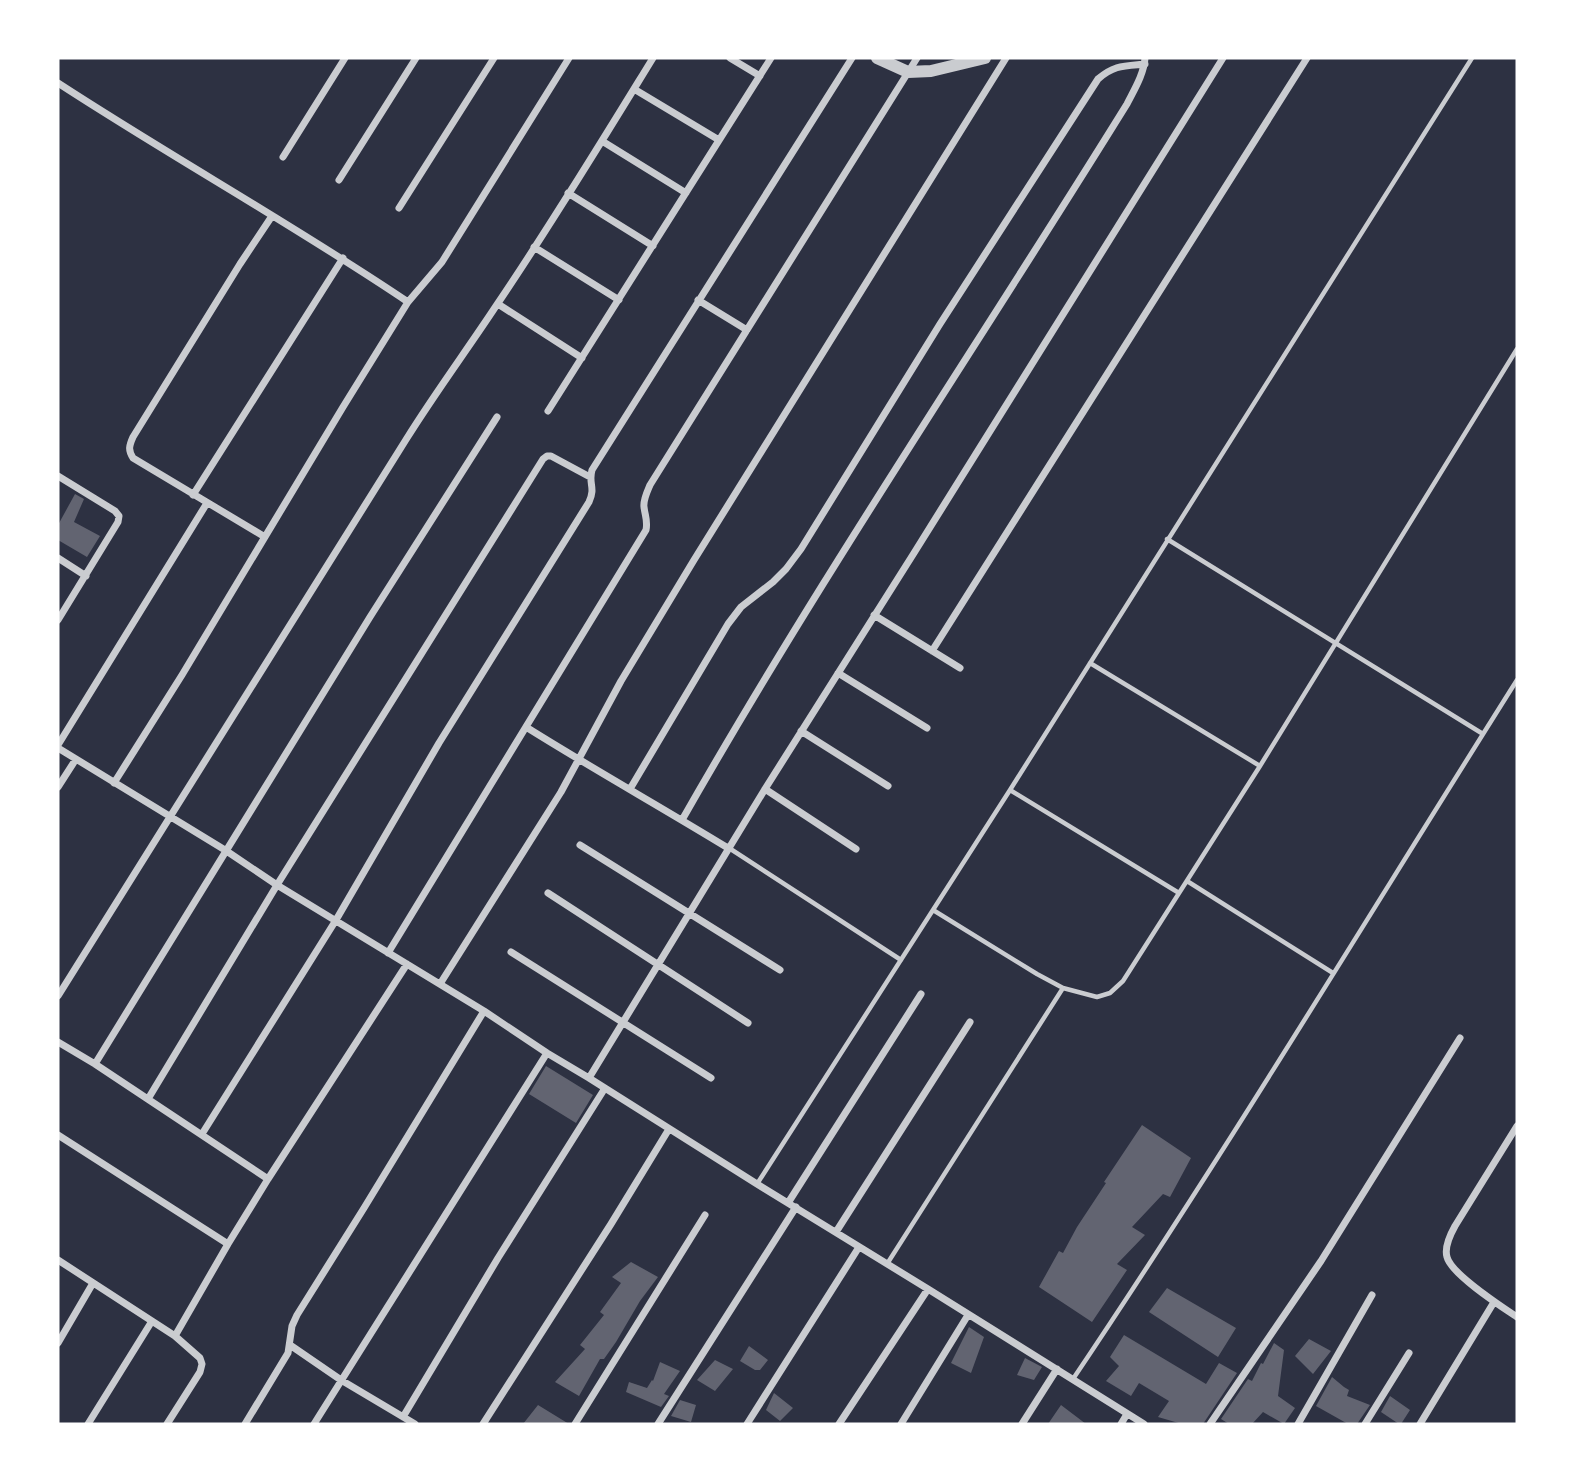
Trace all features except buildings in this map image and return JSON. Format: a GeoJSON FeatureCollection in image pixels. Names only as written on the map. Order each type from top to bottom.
{"type":"FeatureCollection","features":[{"type":"Feature","properties":{"kind":"street"},"geometry":{"type":"LineString","coordinates":[[283,157],[345,58]]}},
{"type":"Feature","properties":{"kind":"street"},"geometry":{"type":"LineString","coordinates":[[339,180],[415,58]]}},
{"type":"Feature","properties":{"kind":"street"},"geometry":{"type":"LineString","coordinates":[[399,208],[494,58]]}},
{"type":"Feature","properties":{"kind":"street"},"geometry":{"type":"LineString","coordinates":[[114,783],[408,302],[442,262],[569,58]]}},
{"type":"Feature","properties":{"kind":"street"},"geometry":{"type":"LineString","coordinates":[[58,996],[427,407],[498,304],[653,58]]}},
{"type":"Feature","properties":{"kind":"street"},"geometry":{"type":"LineString","coordinates":[[730,58],[760,76]]}},
{"type":"Feature","properties":{"kind":"street"},"geometry":{"type":"LineString","coordinates":[[548,411],[771,58]]}},
{"type":"Feature","properties":{"kind":"street"},"geometry":{"type":"LineString","coordinates":[[202,1134],[589,502],[593,494],[590,477],[592,470],[852,58]]}},
{"type":"Feature","properties":{"kind":"street"},"geometry":{"type":"LineString","coordinates":[[877,58],[908,72],[931,71],[985,58]]}},
{"type":"Feature","properties":{"kind":"street"},"geometry":{"type":"LineString","coordinates":[[388,953],[646,530],[648,523],[644,506],[650,485],[917,58]]}},
{"type":"Feature","properties":{"kind":"street"},"geometry":{"type":"LineString","coordinates":[[440,984],[561,792],[621,681],[694,560],[1006,58]]}},
{"type":"Feature","properties":{"kind":"street"},"geometry":{"type":"LineString","coordinates":[[589,1078],[728,848],[1223,58]]}},
{"type":"Feature","properties":{"kind":"street"},"geometry":{"type":"LineString","coordinates":[[932,651],[1307,58]]}},
{"type":"Feature","properties":{"kind":"street"},"geometry":{"type":"LineString","coordinates":[[630,789],[728,624],[741,607],[774,582],[801,549],[940,324],[1098,79],[1109,70],[1145,61]]}},
{"type":"Feature","properties":{"kind":"street"},"geometry":{"type":"LineString","coordinates":[[682,820],[859,528],[1127,104],[1145,61]]}},
{"type":"Feature","properties":{"kind":"street"},"geometry":{"type":"LineString","coordinates":[[58,83],[343,258],[408,302]]}},
{"type":"Feature","properties":{"kind":"street"},"geometry":{"type":"LineString","coordinates":[[634,89],[719,140]]}},
{"type":"Feature","properties":{"kind":"street"},"geometry":{"type":"LineString","coordinates":[[602,141],[687,193]]}},
{"type":"Feature","properties":{"kind":"street"},"geometry":{"type":"LineString","coordinates":[[568,193],[653,246]]}},
{"type":"Feature","properties":{"kind":"street"},"geometry":{"type":"LineString","coordinates":[[265,537],[133,458],[129,445],[272,216]]}},
{"type":"Feature","properties":{"kind":"street"},"geometry":{"type":"LineString","coordinates":[[534,247],[619,300]]}},
{"type":"Feature","properties":{"kind":"street"},"geometry":{"type":"LineString","coordinates":[[194,495],[343,258]]}},
{"type":"Feature","properties":{"kind":"street"},"geometry":{"type":"LineString","coordinates":[[698,300],[747,330]]}},
{"type":"Feature","properties":{"kind":"street"},"geometry":{"type":"LineString","coordinates":[[498,304],[582,358]]}},
{"type":"Feature","properties":{"kind":"street"},"geometry":{"type":"LineString","coordinates":[[94,1064],[497,417]]}},
{"type":"Feature","properties":{"kind":"street"},"geometry":{"type":"LineString","coordinates":[[148,1099],[277,885],[543,459],[551,456],[590,477]]}},
{"type":"Feature","properties":{"kind":"street"},"geometry":{"type":"LineString","coordinates":[[58,476],[119,516],[118,522],[58,620]]}},
{"type":"Feature","properties":{"kind":"street"},"geometry":{"type":"LineString","coordinates":[[207,503],[58,746],[1144,1424]]}},
{"type":"Feature","properties":{"kind":"street"},"geometry":{"type":"LineString","coordinates":[[58,558],[86,576]]}},
{"type":"Feature","properties":{"kind":"street"},"geometry":{"type":"LineString","coordinates":[[874,615],[960,668]]}},
{"type":"Feature","properties":{"kind":"street"},"geometry":{"type":"LineString","coordinates":[[838,673],[927,728]]}},
{"type":"Feature","properties":{"kind":"street"},"geometry":{"type":"LineString","coordinates":[[526,727],[578,761],[728,848]]}},
{"type":"Feature","properties":{"kind":"street"},"geometry":{"type":"LineString","coordinates":[[801,732],[888,786]]}},
{"type":"Feature","properties":{"kind":"street"},"geometry":{"type":"LineString","coordinates":[[58,787],[76,759]]}},
{"type":"Feature","properties":{"kind":"street"},"geometry":{"type":"LineString","coordinates":[[765,789],[856,849]]}},
{"type":"Feature","properties":{"kind":"street"},"geometry":{"type":"LineString","coordinates":[[580,845],[780,970]]}},
{"type":"Feature","properties":{"kind":"street"},"geometry":{"type":"LineString","coordinates":[[548,893],[748,1023]]}},
{"type":"Feature","properties":{"kind":"street"},"geometry":{"type":"LineString","coordinates":[[510,953],[711,1078]]}},
{"type":"Feature","properties":{"kind":"street"},"geometry":{"type":"LineString","coordinates":[[175,1336],[268,1179],[407,964]]}},
{"type":"Feature","properties":{"kind":"street"},"geometry":{"type":"LineString","coordinates":[[658,1424],[921,994]]}},
{"type":"Feature","properties":{"kind":"street"},"geometry":{"type":"LineString","coordinates":[[245,1424],[284,1362],[297,1315],[484,1011]]}},
{"type":"Feature","properties":{"kind":"street"},"geometry":{"type":"LineString","coordinates":[[836,1232],[970,1022]]}},
{"type":"Feature","properties":{"kind":"street"},"geometry":{"type":"LineString","coordinates":[[1210,1424],[1321,1261],[1460,1038]]}},
{"type":"Feature","properties":{"kind":"street"},"geometry":{"type":"LineString","coordinates":[[58,1042],[268,1179]]}},
{"type":"Feature","properties":{"kind":"street"},"geometry":{"type":"LineString","coordinates":[[314,1424],[547,1053]]}},
{"type":"Feature","properties":{"kind":"street"},"geometry":{"type":"LineString","coordinates":[[403,1417],[498,1258],[605,1088]]}},
{"type":"Feature","properties":{"kind":"street"},"geometry":{"type":"LineString","coordinates":[[1517,1126],[1455,1226],[1448,1240],[1447,1250],[1447,1259],[1458,1273],[1494,1302],[1517,1316]]}},
{"type":"Feature","properties":{"kind":"street"},"geometry":{"type":"LineString","coordinates":[[483,1424],[669,1129]]}},
{"type":"Feature","properties":{"kind":"street"},"geometry":{"type":"LineString","coordinates":[[58,1135],[228,1244]]}},
{"type":"Feature","properties":{"kind":"street"},"geometry":{"type":"LineString","coordinates":[[575,1424],[705,1215]]}},
{"type":"Feature","properties":{"kind":"street"},"geometry":{"type":"LineString","coordinates":[[747,1424],[859,1247]]}},
{"type":"Feature","properties":{"kind":"street"},"geometry":{"type":"LineString","coordinates":[[58,1260],[175,1336],[200,1358],[200,1372],[167,1424]]}},
{"type":"Feature","properties":{"kind":"street"},"geometry":{"type":"LineString","coordinates":[[58,1343],[93,1283]]}},
{"type":"Feature","properties":{"kind":"street"},"geometry":{"type":"LineString","coordinates":[[839,1424],[928,1289]]}},
{"type":"Feature","properties":{"kind":"street"},"geometry":{"type":"LineString","coordinates":[[1298,1424],[1372,1295]]}},
{"type":"Feature","properties":{"kind":"street"},"geometry":{"type":"LineString","coordinates":[[1420,1424],[1494,1302]]}},
{"type":"Feature","properties":{"kind":"street"},"geometry":{"type":"LineString","coordinates":[[901,1424],[968,1315]]}},
{"type":"Feature","properties":{"kind":"street"},"geometry":{"type":"LineString","coordinates":[[88,1424],[152,1321]]}},
{"type":"Feature","properties":{"kind":"street"},"geometry":{"type":"LineString","coordinates":[[290,1345],[341,1380],[415,1424]]}},
{"type":"Feature","properties":{"kind":"street"},"geometry":{"type":"LineString","coordinates":[[1365,1424],[1409,1353]]}},
{"type":"Feature","properties":{"kind":"street"},"geometry":{"type":"LineString","coordinates":[[1022,1424],[1057,1369]]}},
{"type":"Feature","properties":{"kind":"street"},"geometry":{"type":"LineString","coordinates":[[1121,1424],[1127,1414]]}},
{"type":"Feature","properties":{"kind":"lane"},"geometry":{"type":"LineString","coordinates":[[757,1184],[1010,790],[1472,58]]}},
{"type":"Feature","properties":{"kind":"lane"},"geometry":{"type":"LineString","coordinates":[[933,910],[1063,988],[1097,997],[1110,993],[1123,981],[1260,766],[1517,349]]}},
{"type":"Feature","properties":{"kind":"lane"},"geometry":{"type":"LineString","coordinates":[[1167,539],[1483,734]]}},
{"type":"Feature","properties":{"kind":"lane"},"geometry":{"type":"LineString","coordinates":[[1090,663],[1260,766]]}},
{"type":"Feature","properties":{"kind":"lane"},"geometry":{"type":"LineString","coordinates":[[1073,1380],[1184,1211],[1517,680]]}},
{"type":"Feature","properties":{"kind":"lane"},"geometry":{"type":"LineString","coordinates":[[1010,790],[1179,893]]}},
{"type":"Feature","properties":{"kind":"lane"},"geometry":{"type":"LineString","coordinates":[[728,848],[901,960]]}},
{"type":"Feature","properties":{"kind":"lane"},"geometry":{"type":"LineString","coordinates":[[1187,881],[1333,973]]}},
{"type":"Feature","properties":{"kind":"lane"},"geometry":{"type":"LineString","coordinates":[[887,1264],[1063,988]]}}]}
